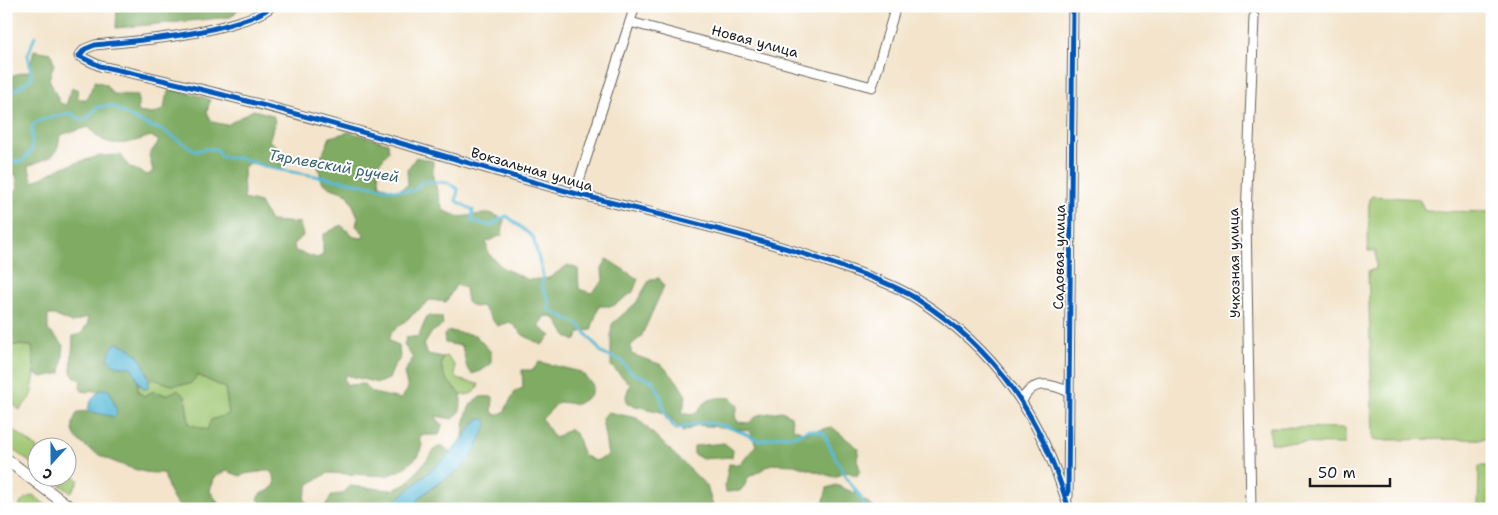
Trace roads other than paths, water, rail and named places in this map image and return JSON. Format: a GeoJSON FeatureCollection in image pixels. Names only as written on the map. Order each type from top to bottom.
{"type":"FeatureCollection","features":[{"type":"Feature","properties":{"kind":"street","name":"Вокзальная улица"},"geometry":{"type":"LineString","coordinates":[[272,6],[248,19],[218,28],[186,35],[95,45],[85,49],[79,56],[100,66],[260,105],[575,193],[717,229],[810,256],[892,285],[916,299],[954,326],[995,364],[1022,401],[1051,457],[1068,508]]}},
{"type":"Feature","properties":{"kind":"street"},"geometry":{"type":"LineString","coordinates":[[575,193],[635,6]]}},
{"type":"Feature","properties":{"kind":"street","name":"Новая улица"},"geometry":{"type":"LineString","coordinates":[[630,22],[872,87],[896,6]]}},
{"type":"Feature","properties":{"kind":"street","name":"Садовая улица"},"geometry":{"type":"LineString","coordinates":[[1068,508],[1073,6]]}},
{"type":"Feature","properties":{"kind":"street","name":"Учхозная улица"},"geometry":{"type":"LineString","coordinates":[[1251,509],[1246,217],[1254,17]]}},
{"type":"Feature","properties":{"kind":"street"},"geometry":{"type":"LineString","coordinates":[[1022,401],[1025,393],[1030,389],[1045,384],[1054,385],[1068,392]]}},
{"type":"Feature","properties":{"kind":"street"},"geometry":{"type":"LineString","coordinates":[[6,459],[72,509]]}},
{"type":"Feature","properties":{"kind":"water"},"geometry":{"type":"Polygon","coordinates":[[[116,343],[130,349],[141,360],[147,373],[148,388],[144,389],[141,386],[131,367],[118,366],[108,359],[111,349],[116,343]]]}},
{"type":"Feature","properties":{"kind":"water"},"geometry":{"type":"Polygon","coordinates":[[[102,389],[110,391],[117,412],[114,417],[88,411],[93,398],[102,389]]]}},
{"type":"Feature","properties":{"kind":"water"},"geometry":{"type":"Polygon","coordinates":[[[478,419],[486,419],[487,424],[470,459],[456,472],[423,494],[412,509],[390,509],[391,505],[451,453],[478,419]]]}},
{"type":"Feature","properties":{"kind":"waterway"},"geometry":{"type":"LineString","coordinates":[[6,96],[32,78],[28,55],[35,36]]}},
{"type":"Feature","properties":{"kind":"waterway","name":"Тярлевский ручей"},"geometry":{"type":"LineString","coordinates":[[6,158],[17,162],[23,161],[32,149],[32,127],[37,121],[70,113],[79,119],[86,120],[97,107],[112,106],[140,122],[164,131],[196,151],[217,149],[220,156],[240,158],[270,168],[394,190],[413,191],[424,181],[448,183],[458,189],[456,201],[473,210],[472,221],[491,226],[507,216],[533,237],[543,275],[542,287],[549,300],[549,310],[578,324],[603,354],[620,360],[632,373],[653,381],[660,394],[666,417],[676,429],[699,423],[709,423],[746,434],[759,441],[781,436],[794,436],[808,430],[823,432],[840,467],[860,496],[866,509]]}}]}
